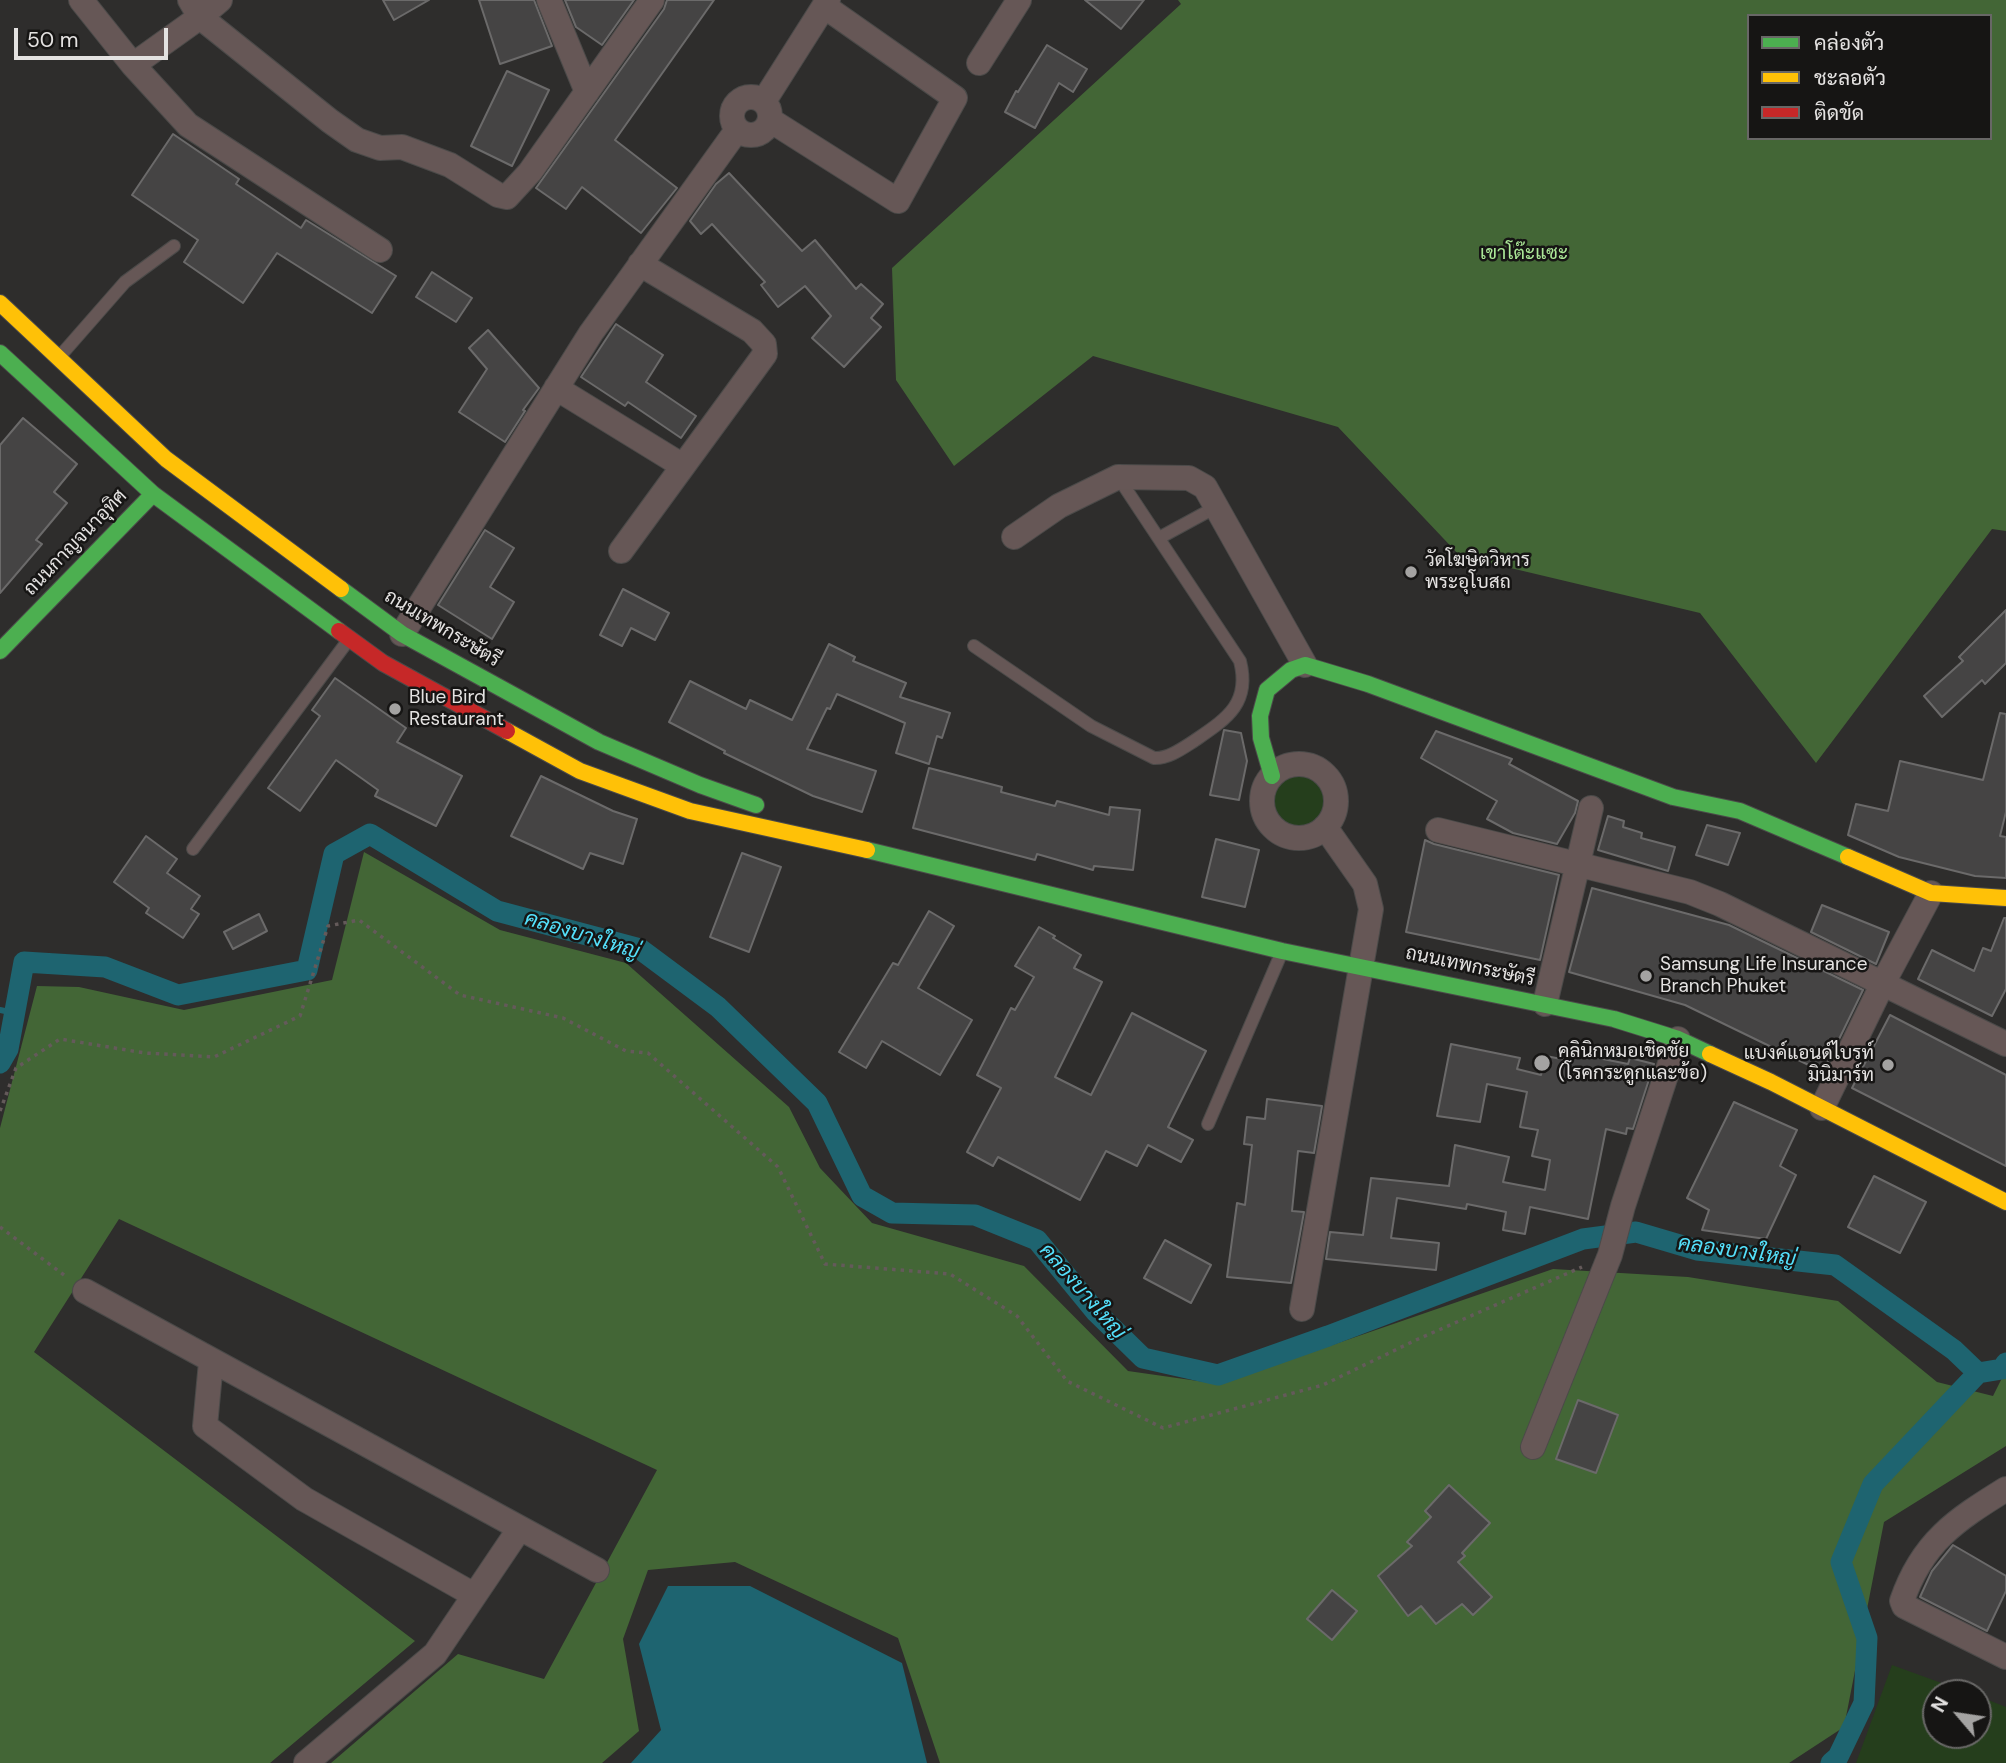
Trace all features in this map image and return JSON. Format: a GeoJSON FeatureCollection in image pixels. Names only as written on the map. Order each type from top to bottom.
{"type":"FeatureCollection","features":[{"type":"Feature","properties":{"kind":"main road","name":"ถนนเทพกระษัตรี"},"geometry":{"type":"LineString","coordinates":[[0,303],[166,459],[402,634],[599,742],[700,785],[897,856]]}},
{"type":"Feature","properties":{"kind":"main road","name":"ถนนเทพกระษัตรี"},"geometry":{"type":"LineString","coordinates":[[0,353],[153,494],[349,639],[383,663],[580,771],[690,811],[897,856],[1198,928],[1282,951],[1614,1019],[1678,1040],[1822,1108],[2006,1202]]}},
{"type":"Feature","properties":{"kind":"main road","name":"ถนนกาญจนาอุทิศ"},"geometry":{"type":"LineString","coordinates":[[2,645],[153,494]]}},
{"type":"Feature","properties":{"kind":"main road"},"geometry":{"type":"LineString","coordinates":[[1272,776],[1261,738],[1260,716],[1267,690],[1291,670],[1305,665],[1368,684],[1673,797],[1740,811],[1931,893],[2006,898]]}},
{"type":"Feature","properties":{"kind":"main road"},"geometry":{"type":"LineString","coordinates":[[690,811],[700,785]]}},
{"type":"Feature","properties":{"kind":"street"},"geometry":{"type":"LineString","coordinates":[[81,0],[132,65],[188,125],[380,250]]}},
{"type":"Feature","properties":{"kind":"street"},"geometry":{"type":"LineString","coordinates":[[132,65],[195,9],[220,0]]}},
{"type":"Feature","properties":{"kind":"street"},"geometry":{"type":"LineString","coordinates":[[549,0],[587,92]]}},
{"type":"Feature","properties":{"kind":"street"},"geometry":{"type":"LineString","coordinates":[[195,9],[330,121],[358,140],[380,148],[402,148],[450,165],[507,197],[530,172],[652,0]]}},
{"type":"Feature","properties":{"kind":"street"},"geometry":{"type":"LineString","coordinates":[[979,63],[1019,0]]}},
{"type":"Feature","properties":{"kind":"street"},"geometry":{"type":"LineString","coordinates":[[767,110],[768,126],[758,134],[743,134],[737,130],[732,117],[735,106],[739,101],[751,96],[767,110],[898,201],[955,98],[826,3],[767,110]]}},
{"type":"Feature","properties":{"kind":"street"},"geometry":{"type":"LineString","coordinates":[[402,634],[591,333],[737,130]]}},
{"type":"Feature","properties":{"kind":"street"},"geometry":{"type":"LineString","coordinates":[[621,551],[765,354],[764,344],[752,331],[640,264]]}},
{"type":"Feature","properties":{"kind":"street"},"geometry":{"type":"LineString","coordinates":[[556,388],[683,466]]}},
{"type":"Feature","properties":{"kind":"street"},"geometry":{"type":"LineString","coordinates":[[1014,537],[1059,506],[1118,477],[1189,478],[1205,487],[1305,665]]}},
{"type":"Feature","properties":{"kind":"street"},"geometry":{"type":"LineString","coordinates":[[1298,764],[1319,769],[1328,777],[1336,798],[1335,811],[1325,827],[1309,837],[1296,838],[1273,828],[1262,805],[1263,792],[1272,776],[1286,766],[1298,764]]}},
{"type":"Feature","properties":{"kind":"street"},"geometry":{"type":"LineString","coordinates":[[1545,1004],[1591,808]]}},
{"type":"Feature","properties":{"kind":"street"},"geometry":{"type":"LineString","coordinates":[[1302,1309],[1371,909],[1365,884],[1325,827]]}},
{"type":"Feature","properties":{"kind":"street"},"geometry":{"type":"LineString","coordinates":[[1438,830],[1690,892],[1720,904],[2006,1044]]}},
{"type":"Feature","properties":{"kind":"street"},"geometry":{"type":"LineString","coordinates":[[1822,1108],[1883,983],[1931,893]]}},
{"type":"Feature","properties":{"kind":"street"},"geometry":{"type":"LineString","coordinates":[[1533,1447],[1612,1249],[1623,1206],[1678,1040]]}},
{"type":"Feature","properties":{"kind":"street"},"geometry":{"type":"LineString","coordinates":[[85,1291],[597,1570]]}},
{"type":"Feature","properties":{"kind":"street"},"geometry":{"type":"LineString","coordinates":[[211,1362],[205,1426],[304,1499],[474,1595]]}},
{"type":"Feature","properties":{"kind":"street"},"geometry":{"type":"LineString","coordinates":[[2006,1489],[1961,1517],[1943,1532],[1919,1563],[1902,1601],[1904,1606],[2006,1657]]}},
{"type":"Feature","properties":{"kind":"street"},"geometry":{"type":"LineString","coordinates":[[306,1763],[435,1654],[520,1528]]}},
{"type":"Feature","properties":{"kind":"lane"},"geometry":{"type":"LineString","coordinates":[[58,358],[125,282],[174,246]]}},
{"type":"Feature","properties":{"kind":"lane"},"geometry":{"type":"LineString","coordinates":[[974,646],[1091,726],[1148,756],[1163,758],[1184,748],[1230,716],[1240,698],[1244,677],[1240,661],[1118,477]]}},
{"type":"Feature","properties":{"kind":"lane"},"geometry":{"type":"LineString","coordinates":[[1159,538],[1216,508]]}},
{"type":"Feature","properties":{"kind":"lane"},"geometry":{"type":"LineString","coordinates":[[193,849],[349,639]]}},
{"type":"Feature","properties":{"kind":"lane"},"geometry":{"type":"LineString","coordinates":[[1208,1124],[1282,951]]}},
{"type":"Feature","properties":{"kind":"path"},"geometry":{"type":"LineString","coordinates":[[0,1111],[16,1068],[60,1038],[145,1053],[214,1057],[299,1016],[328,926],[359,920],[460,995],[563,1018],[626,1051],[648,1053],[778,1167],[825,1264],[950,1274],[1017,1316],[1067,1381],[1163,1429],[1323,1385],[1612,1249]]}},
{"type":"Feature","properties":{"kind":"path"},"geometry":{"type":"LineString","coordinates":[[0,1227],[85,1291]]}},
{"type":"Feature","properties":{"kind":"green space","name":"เขาโต๊ะแซะ"},"geometry":{"type":"Polygon","coordinates":[[[1178,0],[2006,0],[2006,531],[1992,529],[1816,763],[1700,613],[1460,556],[1338,427],[1093,356],[954,466],[896,380],[892,268],[1181,4],[1178,0]]]}},
{"type":"Feature","properties":{"kind":"green space"},"geometry":{"type":"Polygon","coordinates":[[[1305,773],[1315,777],[1323,785],[1327,800],[1323,815],[1315,823],[1295,827],[1285,823],[1277,815],[1273,795],[1277,785],[1285,777],[1305,773]]]}},
{"type":"Feature","properties":{"kind":"green space"},"geometry":{"type":"Polygon","coordinates":[[[364,852],[500,930],[626,963],[789,1107],[820,1168],[872,1223],[1024,1266],[1128,1371],[1219,1384],[1553,1269],[1688,1277],[1838,1301],[1937,1382],[1993,1396],[2006,1370],[2006,1446],[1884,1522],[1844,1727],[1789,1763],[940,1763],[898,1638],[735,1562],[648,1570],[623,1639],[639,1731],[602,1763],[331,1763],[458,1654],[544,1679],[657,1470],[119,1219],[34,1352],[415,1641],[270,1763],[0,1763],[0,1128],[37,986],[79,987],[184,1010],[332,980],[364,852]]]}},
{"type":"Feature","properties":{"kind":"green space"},"geometry":{"type":"Polygon","coordinates":[[[1892,1665],[1930,1679],[1922,1679],[1922,1749],[1992,1749],[1992,1702],[2006,1707],[2006,1763],[1856,1763],[1892,1665]]]}},
{"type":"Feature","properties":{"kind":"water"},"geometry":{"type":"Polygon","coordinates":[[[668,1586],[750,1586],[902,1663],[927,1763],[631,1763],[661,1730],[639,1644],[668,1586]]]}},
{"type":"Feature","properties":{"kind":"building"},"geometry":{"type":"Polygon","coordinates":[[[383,0],[429,0],[394,20],[383,0]]]}},
{"type":"Feature","properties":{"kind":"building"},"geometry":{"type":"Polygon","coordinates":[[[479,0],[534,0],[552,46],[500,64],[479,0]]]}},
{"type":"Feature","properties":{"kind":"building"},"geometry":{"type":"Polygon","coordinates":[[[565,0],[634,0],[602,45],[576,27],[565,0]]]}},
{"type":"Feature","properties":{"kind":"building"},"geometry":{"type":"Polygon","coordinates":[[[667,0],[714,0],[615,140],[677,188],[641,233],[582,187],[566,209],[536,188],[664,9],[667,0]]]}},
{"type":"Feature","properties":{"kind":"building"},"geometry":{"type":"Polygon","coordinates":[[[1085,0],[1144,0],[1121,29],[1085,0]]]}},
{"type":"Feature","properties":{"kind":"building"},"geometry":{"type":"Polygon","coordinates":[[[1047,45],[1087,69],[1073,92],[1059,83],[1035,128],[1005,112],[1047,45]]]}},
{"type":"Feature","properties":{"kind":"building"},"geometry":{"type":"Polygon","coordinates":[[[507,71],[549,90],[512,166],[471,146],[507,71]]]}},
{"type":"Feature","properties":{"kind":"building"},"geometry":{"type":"Polygon","coordinates":[[[173,134],[239,179],[236,184],[301,228],[306,220],[396,276],[372,313],[277,253],[243,303],[184,262],[198,240],[132,195],[173,134]]]}},
{"type":"Feature","properties":{"kind":"building"},"geometry":{"type":"Polygon","coordinates":[[[729,173],[802,251],[815,240],[856,289],[861,284],[883,304],[871,318],[881,327],[844,367],[812,338],[831,316],[805,286],[778,307],[761,285],[765,282],[712,224],[701,234],[690,221],[716,184],[729,173]]]}},
{"type":"Feature","properties":{"kind":"building"},"geometry":{"type":"Polygon","coordinates":[[[432,272],[472,298],[456,322],[416,297],[432,272]]]}},
{"type":"Feature","properties":{"kind":"building"},"geometry":{"type":"Polygon","coordinates":[[[616,324],[663,355],[646,382],[696,416],[681,438],[628,402],[625,406],[581,377],[616,324]]]}},
{"type":"Feature","properties":{"kind":"building"},"geometry":{"type":"Polygon","coordinates":[[[488,330],[539,388],[505,442],[459,412],[487,369],[469,348],[488,330]]]}},
{"type":"Feature","properties":{"kind":"building"},"geometry":{"type":"Polygon","coordinates":[[[23,418],[77,464],[54,492],[67,503],[36,540],[42,544],[0,593],[0,445],[23,418]]]}},
{"type":"Feature","properties":{"kind":"building"},"geometry":{"type":"Polygon","coordinates":[[[485,530],[514,548],[490,587],[514,602],[492,639],[438,605],[485,530]]]}},
{"type":"Feature","properties":{"kind":"building"},"geometry":{"type":"Polygon","coordinates":[[[623,589],[669,613],[655,640],[631,628],[622,646],[600,635],[623,589]]]}},
{"type":"Feature","properties":{"kind":"building"},"geometry":{"type":"Polygon","coordinates":[[[2006,610],[2006,663],[1985,684],[1982,680],[1942,717],[1924,696],[1963,661],[1959,657],[2006,610]]]}},
{"type":"Feature","properties":{"kind":"building"},"geometry":{"type":"Polygon","coordinates":[[[829,644],[855,657],[853,661],[906,683],[900,697],[950,713],[942,738],[937,736],[929,764],[896,753],[905,723],[837,694],[807,749],[876,771],[862,812],[813,796],[724,753],[725,751],[669,722],[690,681],[746,709],[750,700],[792,720],[829,644]]]}},
{"type":"Feature","properties":{"kind":"building"},"geometry":{"type":"Polygon","coordinates":[[[335,678],[406,728],[397,742],[462,776],[436,826],[375,796],[378,790],[336,760],[300,811],[268,788],[320,716],[312,710],[335,678]]]}},
{"type":"Feature","properties":{"kind":"building"},"geometry":{"type":"Polygon","coordinates":[[[2000,713],[2006,714],[2006,812],[2000,836],[2006,837],[2006,878],[1975,876],[1899,857],[1848,835],[1856,804],[1888,811],[1900,761],[1983,780],[2000,713]]]}},
{"type":"Feature","properties":{"kind":"building"},"geometry":{"type":"Polygon","coordinates":[[[1224,730],[1241,733],[1247,761],[1239,800],[1210,795],[1224,730]]]}},
{"type":"Feature","properties":{"kind":"building"},"geometry":{"type":"Polygon","coordinates":[[[1436,731],[1512,759],[1509,764],[1578,801],[1575,813],[1557,844],[1513,833],[1487,819],[1497,801],[1421,758],[1436,731]]]}},
{"type":"Feature","properties":{"kind":"building"},"geometry":{"type":"Polygon","coordinates":[[[929,768],[1002,787],[1001,792],[1055,806],[1057,801],[1109,815],[1110,807],[1140,810],[1133,870],[1094,866],[1093,870],[1037,854],[1035,860],[913,828],[929,768]]]}},
{"type":"Feature","properties":{"kind":"building"},"geometry":{"type":"Polygon","coordinates":[[[541,776],[613,811],[637,819],[623,864],[590,853],[583,869],[511,836],[541,776]]]}},
{"type":"Feature","properties":{"kind":"building"},"geometry":{"type":"Polygon","coordinates":[[[1608,816],[1624,821],[1623,827],[1642,833],[1641,838],[1675,847],[1668,871],[1598,850],[1608,816]]]}},
{"type":"Feature","properties":{"kind":"building"},"geometry":{"type":"Polygon","coordinates":[[[1707,825],[1740,833],[1728,865],[1696,855],[1707,825]]]}},
{"type":"Feature","properties":{"kind":"building"},"geometry":{"type":"Polygon","coordinates":[[[146,836],[177,859],[167,873],[200,896],[191,909],[199,914],[183,938],[146,913],[149,908],[114,882],[146,836]]]}},
{"type":"Feature","properties":{"kind":"building"},"geometry":{"type":"Polygon","coordinates":[[[1216,839],[1259,850],[1245,907],[1202,897],[1216,839]]]}},
{"type":"Feature","properties":{"kind":"building"},"geometry":{"type":"Polygon","coordinates":[[[1425,840],[1559,875],[1540,960],[1406,932],[1425,840]]]}},
{"type":"Feature","properties":{"kind":"building"},"geometry":{"type":"Polygon","coordinates":[[[742,853],[781,867],[749,952],[710,937],[742,853]]]}},
{"type":"Feature","properties":{"kind":"building"},"geometry":{"type":"Polygon","coordinates":[[[1592,888],[1729,925],[1863,990],[1823,1072],[1685,1005],[1569,972],[1592,888]]]}},
{"type":"Feature","properties":{"kind":"building"},"geometry":{"type":"Polygon","coordinates":[[[1822,905],[1889,932],[1876,964],[1811,932],[1822,905]]]}},
{"type":"Feature","properties":{"kind":"building"},"geometry":{"type":"Polygon","coordinates":[[[929,911],[954,926],[918,988],[972,1020],[940,1075],[882,1041],[866,1068],[839,1052],[893,963],[898,965],[929,911]]]}},
{"type":"Feature","properties":{"kind":"building"},"geometry":{"type":"Polygon","coordinates":[[[259,914],[267,931],[233,949],[224,932],[259,914]]]}},
{"type":"Feature","properties":{"kind":"building"},"geometry":{"type":"Polygon","coordinates":[[[2004,918],[2006,989],[1992,1016],[1918,979],[1932,950],[1974,971],[1983,948],[1991,951],[2004,918]]]}},
{"type":"Feature","properties":{"kind":"building"},"geometry":{"type":"Polygon","coordinates":[[[1039,927],[1081,955],[1074,968],[1102,982],[1055,1077],[1091,1095],[1132,1013],[1206,1051],[1168,1127],[1193,1140],[1181,1162],[1148,1145],[1137,1166],[1106,1151],[1080,1200],[998,1157],[993,1166],[967,1152],[1001,1088],[977,1075],[1011,1008],[1015,1010],[1034,977],[1015,966],[1039,927]]]}},
{"type":"Feature","properties":{"kind":"building"},"geometry":{"type":"Polygon","coordinates":[[[1890,1015],[2006,1075],[2006,1166],[1852,1088],[1890,1015]]]}},
{"type":"Feature","properties":{"kind":"building"},"geometry":{"type":"Polygon","coordinates":[[[1451,1044],[1520,1058],[1517,1069],[1541,1075],[1546,1056],[1571,1061],[1573,1053],[1628,1064],[1630,1058],[1654,1064],[1633,1129],[1627,1128],[1626,1134],[1606,1129],[1588,1219],[1530,1207],[1525,1234],[1503,1230],[1506,1212],[1467,1204],[1466,1209],[1397,1198],[1391,1238],[1439,1243],[1436,1270],[1326,1259],[1330,1232],[1363,1235],[1371,1178],[1449,1186],[1455,1145],[1509,1157],[1503,1182],[1545,1190],[1550,1160],[1532,1156],[1538,1130],[1520,1127],[1527,1092],[1487,1084],[1480,1122],[1437,1116],[1451,1044]]]}},
{"type":"Feature","properties":{"kind":"building"},"geometry":{"type":"Polygon","coordinates":[[[1267,1099],[1322,1106],[1314,1153],[1298,1151],[1292,1211],[1304,1212],[1291,1283],[1227,1277],[1237,1203],[1245,1205],[1252,1145],[1244,1144],[1247,1117],[1265,1119],[1267,1099]]]}},
{"type":"Feature","properties":{"kind":"building"},"geometry":{"type":"Polygon","coordinates":[[[1734,1102],[1797,1130],[1780,1166],[1796,1175],[1766,1239],[1702,1230],[1709,1210],[1687,1198],[1734,1102]]]}},
{"type":"Feature","properties":{"kind":"building"},"geometry":{"type":"Polygon","coordinates":[[[1874,1176],[1926,1202],[1900,1253],[1848,1227],[1874,1176]]]}},
{"type":"Feature","properties":{"kind":"building"},"geometry":{"type":"Polygon","coordinates":[[[1165,1240],[1211,1265],[1191,1303],[1144,1278],[1165,1240]]]}},
{"type":"Feature","properties":{"kind":"building"},"geometry":{"type":"Polygon","coordinates":[[[1578,1400],[1618,1415],[1596,1473],[1556,1459],[1578,1400]]]}},
{"type":"Feature","properties":{"kind":"building"},"geometry":{"type":"Polygon","coordinates":[[[1449,1485],[1490,1523],[1462,1553],[1465,1556],[1458,1562],[1492,1597],[1473,1615],[1462,1604],[1436,1624],[1421,1606],[1408,1616],[1378,1576],[1412,1546],[1407,1542],[1431,1517],[1425,1511],[1449,1485]]]}},
{"type":"Feature","properties":{"kind":"building"},"geometry":{"type":"Polygon","coordinates":[[[1953,1545],[2006,1576],[2006,1591],[1987,1631],[1920,1597],[1932,1571],[1953,1545]]]}},
{"type":"Feature","properties":{"kind":"building"},"geometry":{"type":"Polygon","coordinates":[[[1332,1590],[1357,1611],[1332,1640],[1307,1619],[1332,1590]]]}},
{"type":"Feature","properties":{"kind":"waterway","name":"คลองบางใหญ่"},"geometry":{"type":"LineString","coordinates":[[0,1063],[8,1049],[24,962],[105,967],[178,995],[307,970],[334,854],[370,834],[497,911],[640,949],[718,1007],[817,1103],[862,1196],[892,1213],[975,1215],[1037,1240],[1096,1312],[1143,1358],[1218,1375],[1583,1239],[1636,1232],[1697,1250],[1835,1265],[1954,1350],[1978,1373],[2002,1369],[2006,1363]]}},
{"type":"Feature","properties":{"kind":"waterway"},"geometry":{"type":"LineString","coordinates":[[0,1010],[14,1013]]}},
{"type":"Feature","properties":{"kind":"waterway"},"geometry":{"type":"LineString","coordinates":[[1831,1763],[1838,1757],[1864,1703],[1867,1638],[1841,1562],[1873,1484],[1978,1373]]}},
{"type":"Feature","properties":{"kind":"traffic: fast"},"geometry":{"type":"LineString","coordinates":[[0,353],[153,494],[339,631]]}},
{"type":"Feature","properties":{"kind":"traffic: fast"},"geometry":{"type":"LineString","coordinates":[[0,651],[153,494]]}},
{"type":"Feature","properties":{"kind":"traffic: fast"},"geometry":{"type":"LineString","coordinates":[[341,589],[402,634],[599,742],[700,785],[756,805]]}},
{"type":"Feature","properties":{"kind":"traffic: fast"},"geometry":{"type":"LineString","coordinates":[[1272,776],[1261,738],[1260,716],[1267,690],[1291,670],[1305,665],[1368,684],[1673,797],[1740,811],[1848,857]]}},
{"type":"Feature","properties":{"kind":"traffic: fast"},"geometry":{"type":"LineString","coordinates":[[867,850],[1282,951],[1614,1019],[1678,1039],[1710,1054]]}},
{"type":"Feature","properties":{"kind":"traffic: slow"},"geometry":{"type":"LineString","coordinates":[[0,303],[166,459],[341,589]]}},
{"type":"Feature","properties":{"kind":"traffic: slow"},"geometry":{"type":"LineString","coordinates":[[507,731],[580,771],[690,811],[867,850]]}},
{"type":"Feature","properties":{"kind":"traffic: slow"},"geometry":{"type":"LineString","coordinates":[[1848,857],[1931,893],[2006,898]]}},
{"type":"Feature","properties":{"kind":"traffic: slow"},"geometry":{"type":"LineString","coordinates":[[1710,1054],[1771,1082],[2006,1202]]}},
{"type":"Feature","properties":{"kind":"traffic: jam"},"geometry":{"type":"LineString","coordinates":[[339,631],[383,663],[507,731]]}},
{"type":"Feature","properties":{"kind":"place","name":"วัดโฆษิตวิหาร พระอุโบสถ"},"geometry":{"type":"Point","coordinates":[1411,572]}},
{"type":"Feature","properties":{"kind":"place","name":"Blue Bird Restaurant"},"geometry":{"type":"Point","coordinates":[395,709]}},
{"type":"Feature","properties":{"kind":"place","name":"Samsung Life Insurance Branch Phuket"},"geometry":{"type":"Point","coordinates":[1646,976]}},
{"type":"Feature","properties":{"kind":"place","name":"คลินิกหมอเชิดชัย (โรคกระดูกและข้อ)"},"geometry":{"type":"Point","coordinates":[1542,1063]}},
{"type":"Feature","properties":{"kind":"place","name":"แบงค์แอนด์ไบรท์ มินิมาร์ท"},"geometry":{"type":"Point","coordinates":[1888,1065]}}]}
